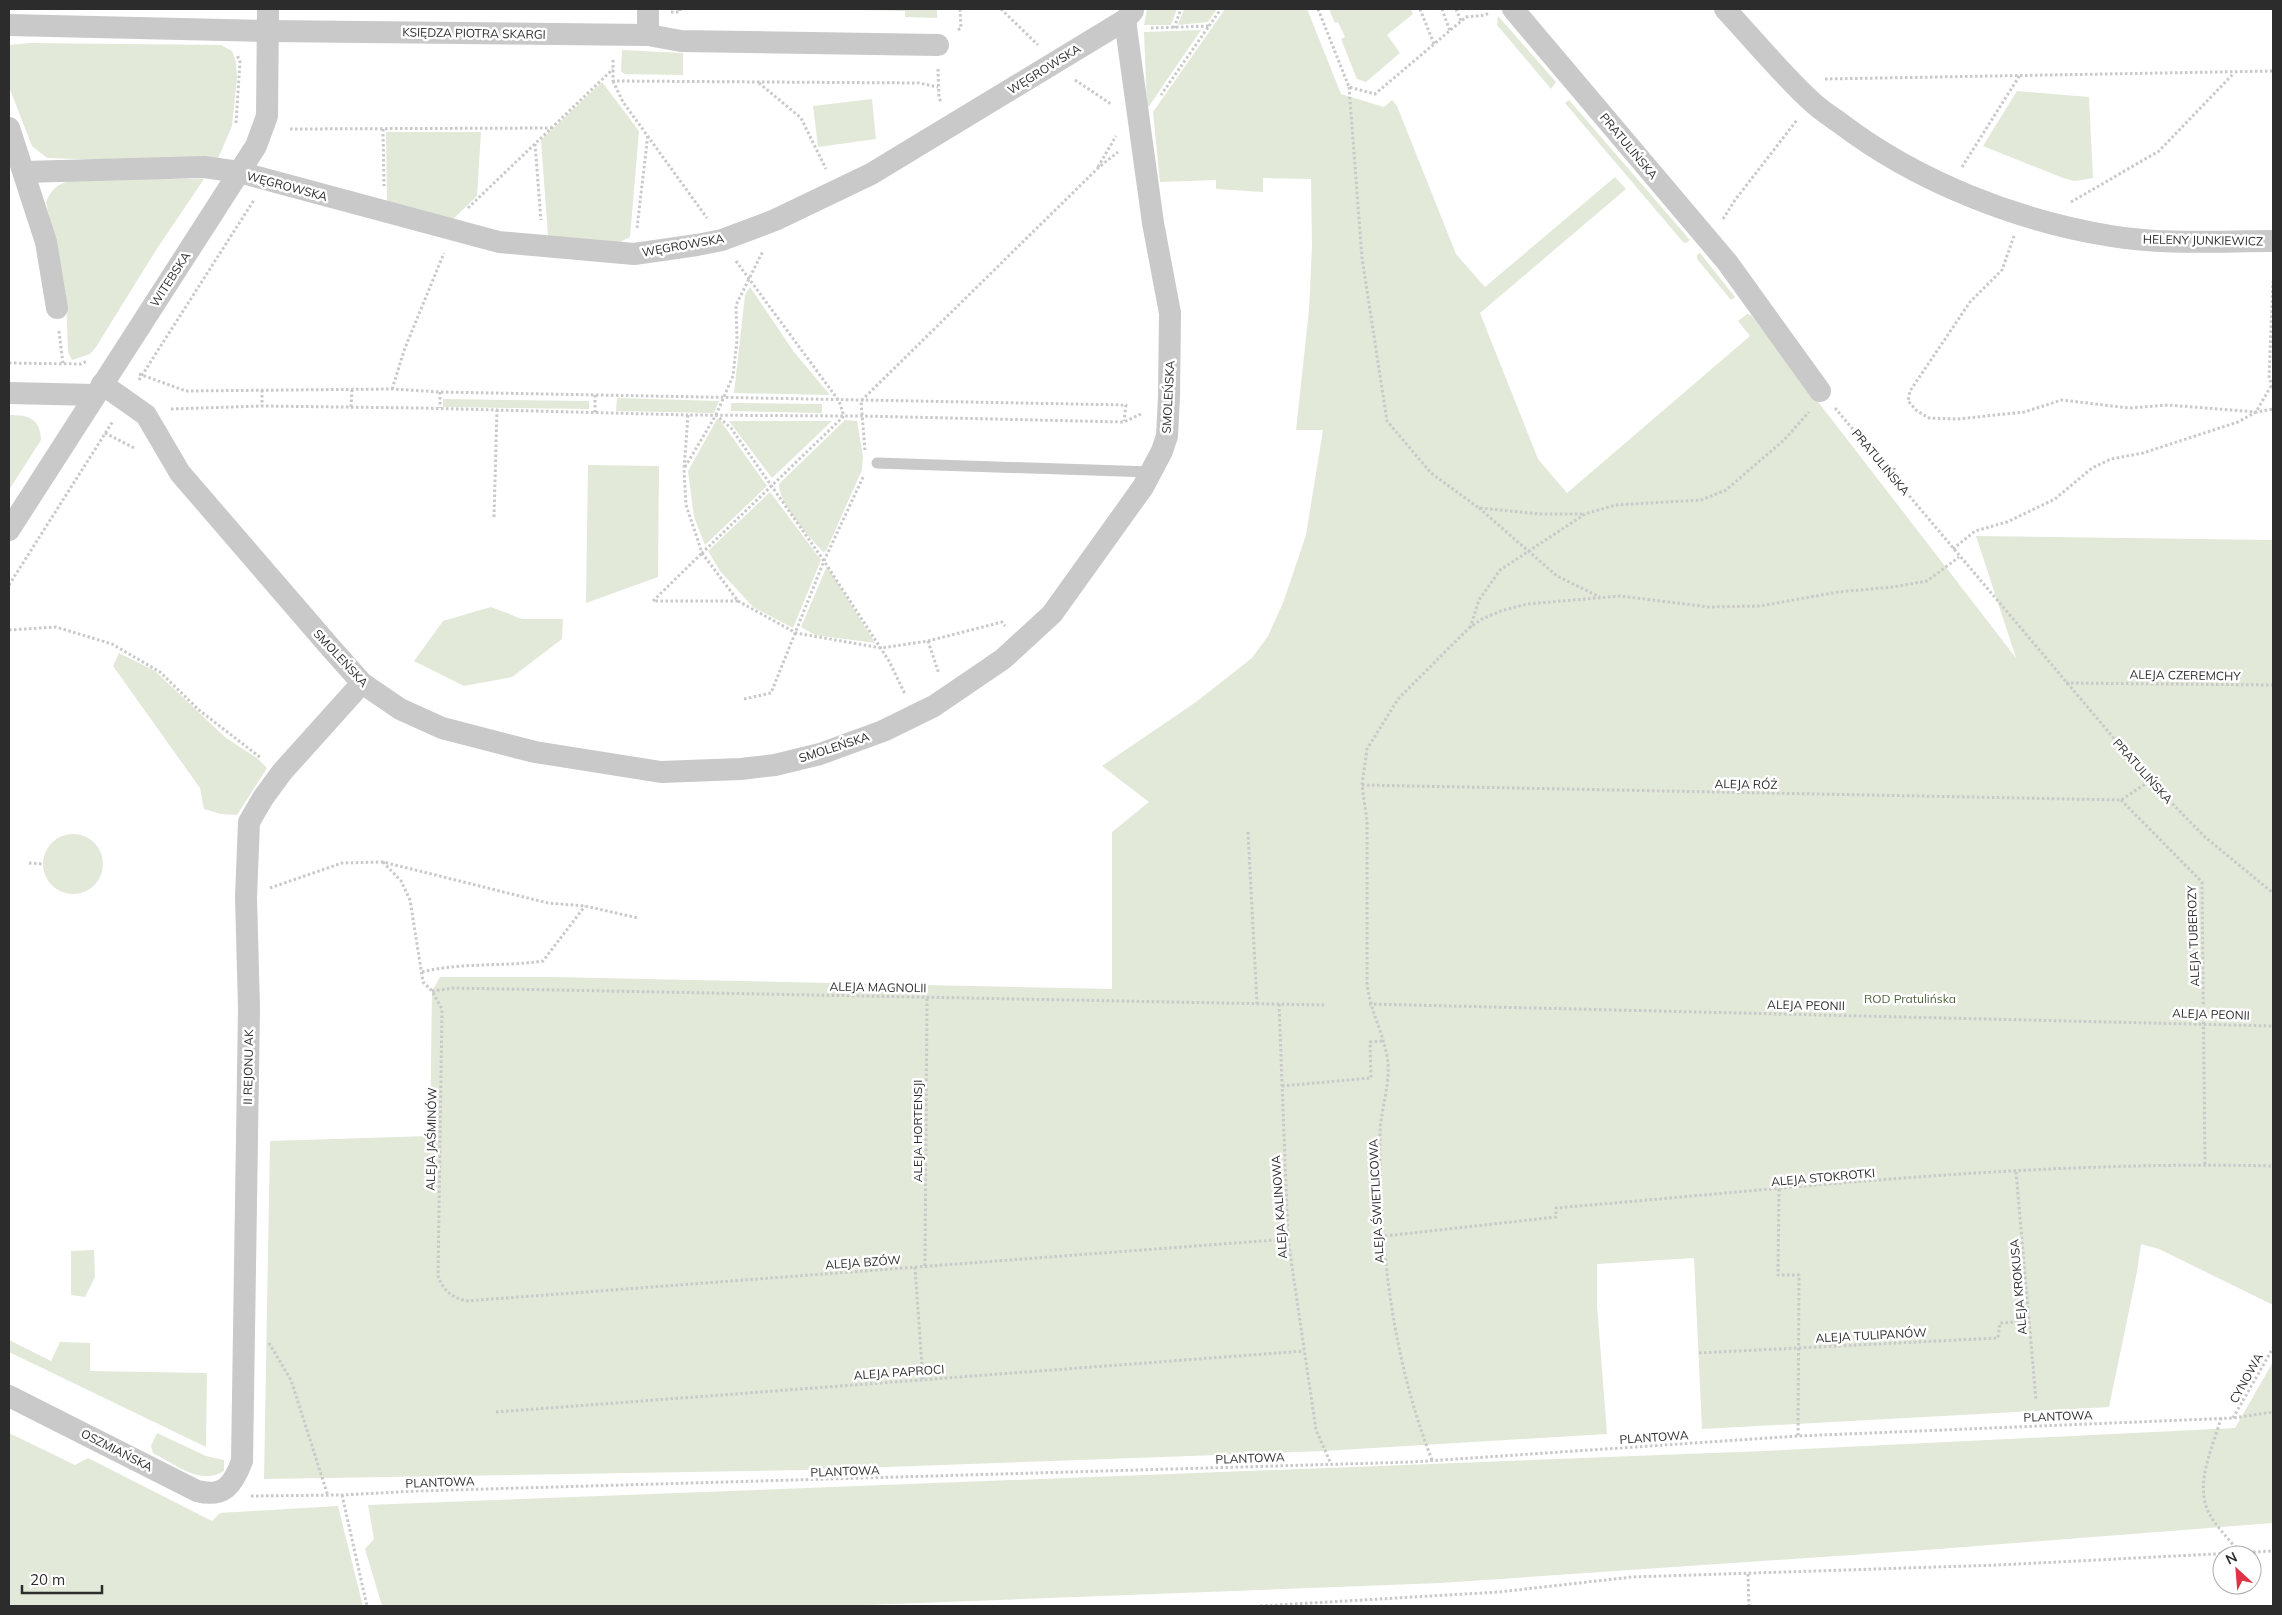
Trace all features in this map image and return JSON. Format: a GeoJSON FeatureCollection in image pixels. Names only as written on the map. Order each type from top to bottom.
{"type":"FeatureCollection","features":[{"type":"Feature","properties":{"kind":"street","name":"WITEBSKA"},"geometry":{"type":"LineString","coordinates":[[9,530],[256,146],[267,116],[268,9]]}},
{"type":"Feature","properties":{"kind":"street"},"geometry":{"type":"LineString","coordinates":[[648,9],[648,35]]}},
{"type":"Feature","properties":{"kind":"street","name":"PRATULIŃSKA"},"geometry":{"type":"LineString","coordinates":[[1513,9],[1727,262],[1822,393]]}},
{"type":"Feature","properties":{"kind":"street","name":"HELENY JUNKIEWICZ"},"geometry":{"type":"LineString","coordinates":[[1725,9],[1811,101],[1861,139],[1919,172],[1950,186],[2030,217],[2111,236],[2173,242],[2273,241]]}},
{"type":"Feature","properties":{"kind":"street","name":"WĘGROWSKA"},"geometry":{"type":"LineString","coordinates":[[24,172],[204,167],[239,172],[266,182],[499,242],[634,254],[722,240],[775,220],[871,174],[1129,21]]}},
{"type":"Feature","properties":{"kind":"street","name":"SMOLEŃSKA"},"geometry":{"type":"LineString","coordinates":[[99,389],[128,400],[146,415],[180,473],[362,683],[400,709],[442,728],[535,752],[661,772],[741,769],[775,765],[820,754],[883,731],[915,715],[950,695],[1003,659],[1021,643],[1052,614],[1096,556],[1151,472],[1167,436],[1170,313],[1152,223],[1130,132],[1129,21]]}},
{"type":"Feature","properties":{"kind":"street","name":"KSIĘDZA PIOTRA SKARGI"},"geometry":{"type":"LineString","coordinates":[[9,25],[268,32],[648,35],[681,41],[938,45]]}},
{"type":"Feature","properties":{"kind":"street"},"geometry":{"type":"LineString","coordinates":[[9,128],[46,242],[57,308]]}},
{"type":"Feature","properties":{"kind":"street"},"geometry":{"type":"LineString","coordinates":[[9,393],[99,389]]}},
{"type":"Feature","properties":{"kind":"street","name":"II REJONU AK"},"geometry":{"type":"LineString","coordinates":[[227,1488],[236,1478],[242,1461],[249,1008],[246,897],[249,822],[262,798],[282,772],[362,683]]}},
{"type":"Feature","properties":{"kind":"street","name":"OSZMIAŃSKA"},"geometry":{"type":"LineString","coordinates":[[9,1396],[197,1490],[207,1494],[219,1492],[227,1488]]}},
{"type":"Feature","properties":{"kind":"lane"},"geometry":{"type":"LineString","coordinates":[[870,464],[1151,472]]}},
{"type":"Feature","properties":{"kind":"path"},"geometry":{"type":"LineString","coordinates":[[1174,28],[1181,9]]}},
{"type":"Feature","properties":{"kind":"path"},"geometry":{"type":"LineString","coordinates":[[864,474],[870,464],[861,401],[1098,168],[1151,109],[1221,9]]}},
{"type":"Feature","properties":{"kind":"path"},"geometry":{"type":"LineString","coordinates":[[1318,9],[1348,87],[1362,258],[1387,421],[1431,473],[1479,508],[1557,576],[1601,597]]}},
{"type":"Feature","properties":{"kind":"path"},"geometry":{"type":"LineString","coordinates":[[1420,9],[1434,44]]}},
{"type":"Feature","properties":{"kind":"path"},"geometry":{"type":"LineString","coordinates":[[1442,9],[1450,31]]}},
{"type":"Feature","properties":{"kind":"path"},"geometry":{"type":"LineString","coordinates":[[1456,9],[1461,21]]}},
{"type":"Feature","properties":{"kind":"path"},"geometry":{"type":"LineString","coordinates":[[1348,87],[1375,94],[1466,17],[1486,15]]}},
{"type":"Feature","properties":{"kind":"path"},"geometry":{"type":"LineString","coordinates":[[1129,21],[1144,29],[1209,26]]}},
{"type":"Feature","properties":{"kind":"path"},"geometry":{"type":"LineString","coordinates":[[612,35],[613,81],[623,102],[648,134],[748,280],[839,401],[844,416]]}},
{"type":"Feature","properties":{"kind":"path"},"geometry":{"type":"LineString","coordinates":[[938,45],[938,98],[954,124]]}},
{"type":"Feature","properties":{"kind":"path"},"geometry":{"type":"LineString","coordinates":[[392,389],[405,348],[449,230],[613,69]]}},
{"type":"Feature","properties":{"kind":"path"},"geometry":{"type":"LineString","coordinates":[[1792,80],[2273,71]]}},
{"type":"Feature","properties":{"kind":"path"},"geometry":{"type":"LineString","coordinates":[[2234,73],[2159,152],[2030,217],[2002,270],[1970,302],[1910,392],[1908,401],[1917,411],[1929,418],[1958,419],[2024,412],[2062,400],[2129,408],[2168,405],[2256,412],[2273,409]]}},
{"type":"Feature","properties":{"kind":"path"},"geometry":{"type":"LineString","coordinates":[[1950,186],[2020,75]]}},
{"type":"Feature","properties":{"kind":"path"},"geometry":{"type":"LineString","coordinates":[[613,81],[919,83],[938,87]]}},
{"type":"Feature","properties":{"kind":"path"},"geometry":{"type":"LineString","coordinates":[[758,83],[801,118],[838,190]]}},
{"type":"Feature","properties":{"kind":"path"},"geometry":{"type":"LineString","coordinates":[[1735,200],[1811,101]]}},
{"type":"Feature","properties":{"kind":"path"},"geometry":{"type":"LineString","coordinates":[[286,138],[291,120]]}},
{"type":"Feature","properties":{"kind":"path"},"geometry":{"type":"LineString","coordinates":[[290,129],[552,128]]}},
{"type":"Feature","properties":{"kind":"path"},"geometry":{"type":"LineString","coordinates":[[383,129],[384,212]]}},
{"type":"Feature","properties":{"kind":"path"},"geometry":{"type":"LineString","coordinates":[[1098,168],[1105,152],[1130,132]]}},
{"type":"Feature","properties":{"kind":"path"},"geometry":{"type":"LineString","coordinates":[[634,254],[648,134]]}},
{"type":"Feature","properties":{"kind":"path"},"geometry":{"type":"LineString","coordinates":[[535,144],[544,246]]}},
{"type":"Feature","properties":{"kind":"path"},"geometry":{"type":"LineString","coordinates":[[9,585],[266,182]]}},
{"type":"Feature","properties":{"kind":"path"},"geometry":{"type":"LineString","coordinates":[[684,470],[716,415],[733,376],[737,340],[736,306],[748,280]]}},
{"type":"Feature","properties":{"kind":"path"},"geometry":{"type":"LineString","coordinates":[[1953,549],[1975,531],[2008,522],[2055,499],[2092,468],[2111,459],[2143,453],[2190,439],[2238,422],[2256,412],[2272,387],[2269,378],[2273,281]]}},
{"type":"Feature","properties":{"kind":"path"},"geometry":{"type":"LineString","coordinates":[[57,308],[63,364]]}},
{"type":"Feature","properties":{"kind":"path"},"geometry":{"type":"LineString","coordinates":[[9,363],[81,364],[100,355],[130,375],[143,373],[186,391],[392,389],[440,392],[839,401],[1126,405],[1124,422]]}},
{"type":"Feature","properties":{"kind":"path"},"geometry":{"type":"LineString","coordinates":[[262,390],[262,406]]}},
{"type":"Feature","properties":{"kind":"path"},"geometry":{"type":"LineString","coordinates":[[351,407],[352,390]]}},
{"type":"Feature","properties":{"kind":"path"},"geometry":{"type":"LineString","coordinates":[[440,392],[440,408]]}},
{"type":"Feature","properties":{"kind":"path"},"geometry":{"type":"LineString","coordinates":[[1479,508],[1540,514],[1585,514],[1615,505],[1701,500],[1726,490],[1784,440],[1822,393]]}},
{"type":"Feature","properties":{"kind":"path","name":"PRATULIŃSKA"},"geometry":{"type":"LineString","coordinates":[[1822,393],[2150,781],[2205,837],[2273,893]]}},
{"type":"Feature","properties":{"kind":"path"},"geometry":{"type":"LineString","coordinates":[[595,395],[595,413]]}},
{"type":"Feature","properties":{"kind":"path"},"geometry":{"type":"LineString","coordinates":[[146,415],[175,408],[262,406],[1124,422],[1142,413],[1167,414]]}},
{"type":"Feature","properties":{"kind":"path"},"geometry":{"type":"LineString","coordinates":[[494,517],[496,410]]}},
{"type":"Feature","properties":{"kind":"path"},"geometry":{"type":"LineString","coordinates":[[688,415],[684,470],[686,505],[702,552],[738,601],[796,633],[881,648],[928,641],[1002,622],[1021,643]]}},
{"type":"Feature","properties":{"kind":"path"},"geometry":{"type":"LineString","coordinates":[[716,415],[731,428],[824,561],[881,648],[915,715]]}},
{"type":"Feature","properties":{"kind":"path"},"geometry":{"type":"LineString","coordinates":[[738,601],[653,601],[702,552],[772,488],[844,416]]}},
{"type":"Feature","properties":{"kind":"path"},"geometry":{"type":"LineString","coordinates":[[744,699],[771,693],[824,561],[862,479]]}},
{"type":"Feature","properties":{"kind":"path"},"geometry":{"type":"LineString","coordinates":[[1470,628],[1479,600],[1500,570],[1585,514]]}},
{"type":"Feature","properties":{"kind":"path"},"geometry":{"type":"LineString","coordinates":[[1470,628],[1482,619],[1501,611],[1527,604],[1620,596],[1709,607],[1760,606],[1838,592],[1926,582],[1959,557]]}},
{"type":"Feature","properties":{"kind":"path"},"geometry":{"type":"LineString","coordinates":[[9,630],[56,627],[112,644],[160,672],[199,710],[282,772]]}},
{"type":"Feature","properties":{"kind":"path","name":"ALEJA ŚWIETLICOWA"},"geometry":{"type":"LineString","coordinates":[[1432,1460],[1404,1373],[1396,1336],[1385,1236],[1380,1133],[1386,1102],[1387,1056],[1369,1004],[1367,983],[1368,821],[1362,776],[1367,749],[1398,699],[1470,628]]}},
{"type":"Feature","properties":{"kind":"path"},"geometry":{"type":"LineString","coordinates":[[928,641],[938,672],[950,695]]}},
{"type":"Feature","properties":{"kind":"path","name":"ALEJA CZEREMCHY"},"geometry":{"type":"LineString","coordinates":[[2066,683],[2273,686]]}},
{"type":"Feature","properties":{"kind":"path","name":"ALEJA RÓŻ"},"geometry":{"type":"LineString","coordinates":[[1362,785],[2121,800],[2150,781]]}},
{"type":"Feature","properties":{"kind":"path","name":"ALEJA TUBEROZY"},"geometry":{"type":"LineString","coordinates":[[2121,800],[2202,882],[2205,1164]]}},
{"type":"Feature","properties":{"kind":"path"},"geometry":{"type":"LineString","coordinates":[[1248,832],[1257,1004]]}},
{"type":"Feature","properties":{"kind":"path"},"geometry":{"type":"LineString","coordinates":[[246,897],[342,863],[383,862],[548,903],[585,906],[638,918]]}},
{"type":"Feature","properties":{"kind":"path","name":"ALEJA JAŚMINÓW"},"geometry":{"type":"LineString","coordinates":[[383,862],[401,881],[410,900],[423,982],[432,991],[442,1009],[438,1276],[444,1289]]}},
{"type":"Feature","properties":{"kind":"path"},"geometry":{"type":"LineString","coordinates":[[29,863],[43,864]]}},
{"type":"Feature","properties":{"kind":"path"},"geometry":{"type":"LineString","coordinates":[[422,972],[445,966],[511,966],[543,961],[585,906]]}},
{"type":"Feature","properties":{"kind":"path","name":"ALEJA MAGNOLII"},"geometry":{"type":"LineString","coordinates":[[432,991],[454,988],[1324,1005]]}},
{"type":"Feature","properties":{"kind":"path","name":"ALEJA HORTENSJI"},"geometry":{"type":"LineString","coordinates":[[925,1266],[927,997]]}},
{"type":"Feature","properties":{"kind":"path","name":"ALEJA KALINOWA"},"geometry":{"type":"LineString","coordinates":[[1279,1004],[1288,1239],[1316,1430],[1331,1464]]}},
{"type":"Feature","properties":{"kind":"path","name":"ALEJA PEONII"},"geometry":{"type":"LineString","coordinates":[[1369,1004],[2204,1022],[2273,1026]]}},
{"type":"Feature","properties":{"kind":"path"},"geometry":{"type":"LineString","coordinates":[[1282,1086],[1371,1078],[1370,1042],[1382,1041]]}},
{"type":"Feature","properties":{"kind":"path","name":"ALEJA STOKROTKI"},"geometry":{"type":"LineString","coordinates":[[1385,1236],[1556,1217],[1556,1208],[1779,1189],[2016,1172],[2205,1164],[2273,1166]]}},
{"type":"Feature","properties":{"kind":"path","name":"ALEJA KROKUSA"},"geometry":{"type":"LineString","coordinates":[[2016,1172],[2036,1400]]}},
{"type":"Feature","properties":{"kind":"path"},"geometry":{"type":"LineString","coordinates":[[1779,1189],[1778,1275],[1798,1275],[1798,1436]]}},
{"type":"Feature","properties":{"kind":"path","name":"ALEJA BZÓW"},"geometry":{"type":"LineString","coordinates":[[444,1289],[453,1297],[466,1301],[1288,1239]]}},
{"type":"Feature","properties":{"kind":"path"},"geometry":{"type":"LineString","coordinates":[[915,1267],[923,1380]]}},
{"type":"Feature","properties":{"kind":"path","name":"ALEJA TULIPANÓW"},"geometry":{"type":"LineString","coordinates":[[1699,1353],[1998,1338],[2000,1323],[2030,1321]]}},
{"type":"Feature","properties":{"kind":"path"},"geometry":{"type":"LineString","coordinates":[[268,1341],[291,1380],[328,1496]]}},
{"type":"Feature","properties":{"kind":"path","name":"CYNOWA"},"geometry":{"type":"LineString","coordinates":[[2234,1418],[2273,1348]]}},
{"type":"Feature","properties":{"kind":"path","name":"ALEJA PAPROCI"},"geometry":{"type":"LineString","coordinates":[[496,1412],[1304,1351]]}},
{"type":"Feature","properties":{"kind":"path","name":"PLANTOWA"},"geometry":{"type":"LineString","coordinates":[[227,1488],[254,1497],[342,1496],[417,1491],[1412,1462],[1798,1436],[2234,1418],[2273,1412]]}},
{"type":"Feature","properties":{"kind":"path"},"geometry":{"type":"LineString","coordinates":[[2221,1418],[2203,1481],[2203,1498],[2209,1514],[2234,1545]]}},
{"type":"Feature","properties":{"kind":"path"},"geometry":{"type":"LineString","coordinates":[[342,1496],[367,1606]]}},
{"type":"Feature","properties":{"kind":"path"},"geometry":{"type":"LineString","coordinates":[[1260,1606],[1499,1592],[1632,1577],[1998,1566],[2212,1555]]}},
{"type":"Feature","properties":{"kind":"path"},"geometry":{"type":"LineString","coordinates":[[1748,1574],[1749,1606]]}},
{"type":"Feature","properties":{"kind":"green space"},"geometry":{"type":"Polygon","coordinates":[[[817,9],[937,9],[937,18],[905,17],[905,11],[817,9]]]}},
{"type":"Feature","properties":{"kind":"green space"},"geometry":{"type":"Polygon","coordinates":[[[1147,9],[1177,9],[1171,25],[1144,25],[1147,9]]]}},
{"type":"Feature","properties":{"kind":"green space"},"geometry":{"type":"Polygon","coordinates":[[[1184,9],[1217,9],[1208,22],[1178,25],[1184,9]]]}},
{"type":"Feature","properties":{"kind":"green space","name":"ROD Pratulińska"},"geometry":{"type":"Polygon","coordinates":[[[1225,9],[1307,9],[1341,94],[1384,107],[1392,100],[1397,106],[1456,254],[1485,287],[1615,177],[1626,189],[1480,313],[1538,459],[1567,493],[1750,336],[1738,321],[1747,314],[1751,315],[2016,658],[1976,536],[2273,540],[2273,1305],[2159,1249],[2141,1244],[2109,1407],[1702,1429],[1694,1258],[1597,1264],[1597,1305],[1607,1434],[1324,1451],[803,1470],[264,1479],[270,1141],[430,1136],[432,991],[440,977],[552,977],[1112,989],[1112,832],[1149,802],[1102,766],[1196,702],[1252,658],[1268,636],[1283,603],[1306,535],[1323,430],[1296,430],[1309,310],[1312,247],[1311,179],[1263,178],[1263,192],[1216,189],[1216,180],[1160,182],[1153,112],[1225,9]]]}},
{"type":"Feature","properties":{"kind":"green space"},"geometry":{"type":"Polygon","coordinates":[[[1329,9],[1411,9],[1413,14],[1387,35],[1400,53],[1366,82],[1357,79],[1341,39],[1345,37],[1338,22],[1335,23],[1329,9]]]}},
{"type":"Feature","properties":{"kind":"green space"},"geometry":{"type":"Polygon","coordinates":[[[1498,16],[1556,82],[1551,89],[1497,25],[1498,16]]]}},
{"type":"Feature","properties":{"kind":"green space"},"geometry":{"type":"Polygon","coordinates":[[[1201,30],[1147,109],[1144,32],[1201,30]]]}},
{"type":"Feature","properties":{"kind":"green space"},"geometry":{"type":"Polygon","coordinates":[[[29,43],[221,45],[232,51],[236,62],[237,78],[232,126],[216,163],[47,158],[32,146],[9,87],[9,45],[29,43]]]}},
{"type":"Feature","properties":{"kind":"green space"},"geometry":{"type":"Polygon","coordinates":[[[622,50],[683,53],[683,75],[624,74],[621,71],[622,50]]]}},
{"type":"Feature","properties":{"kind":"green space"},"geometry":{"type":"Polygon","coordinates":[[[602,82],[639,131],[630,237],[618,243],[548,236],[541,140],[602,82]]]}},
{"type":"Feature","properties":{"kind":"green space"},"geometry":{"type":"Polygon","coordinates":[[[2017,91],[2089,97],[2093,178],[2075,181],[2063,178],[1983,146],[2017,91]]]}},
{"type":"Feature","properties":{"kind":"green space"},"geometry":{"type":"Polygon","coordinates":[[[872,99],[876,139],[818,147],[813,106],[872,99]]]}},
{"type":"Feature","properties":{"kind":"green space"},"geometry":{"type":"Polygon","coordinates":[[[1569,100],[1690,240],[1686,243],[1683,242],[1565,103],[1569,100]]]}},
{"type":"Feature","properties":{"kind":"green space"},"geometry":{"type":"Polygon","coordinates":[[[386,132],[481,132],[477,196],[451,221],[387,205],[386,132]]]}},
{"type":"Feature","properties":{"kind":"green space"},"geometry":{"type":"Polygon","coordinates":[[[90,179],[204,179],[156,250],[96,347],[90,354],[72,360],[68,352],[66,296],[46,202],[58,186],[69,181],[90,179]]]}},
{"type":"Feature","properties":{"kind":"green space"},"geometry":{"type":"Polygon","coordinates":[[[1700,253],[1735,297],[1731,300],[1697,259],[1697,255],[1700,253]]]}},
{"type":"Feature","properties":{"kind":"green space"},"geometry":{"type":"Polygon","coordinates":[[[750,287],[794,352],[830,395],[734,393],[745,295],[750,287]]]}},
{"type":"Feature","properties":{"kind":"green space"},"geometry":{"type":"Polygon","coordinates":[[[617,398],[719,401],[714,413],[616,411],[617,398]]]}},
{"type":"Feature","properties":{"kind":"green space"},"geometry":{"type":"Polygon","coordinates":[[[443,399],[589,401],[589,409],[443,407],[443,399]]]}},
{"type":"Feature","properties":{"kind":"green space"},"geometry":{"type":"Polygon","coordinates":[[[731,403],[822,404],[822,413],[731,411],[731,403]]]}},
{"type":"Feature","properties":{"kind":"green space"},"geometry":{"type":"Polygon","coordinates":[[[9,415],[32,419],[38,427],[41,440],[9,490],[9,415]]]}},
{"type":"Feature","properties":{"kind":"green space"},"geometry":{"type":"Polygon","coordinates":[[[717,419],[720,420],[767,486],[705,545],[694,517],[688,471],[717,419]]]}},
{"type":"Feature","properties":{"kind":"green space"},"geometry":{"type":"Polygon","coordinates":[[[845,420],[857,421],[863,457],[862,470],[826,551],[823,552],[789,511],[780,493],[779,484],[845,420]]]}},
{"type":"Feature","properties":{"kind":"green space"},"geometry":{"type":"Polygon","coordinates":[[[729,421],[832,421],[772,478],[729,421]]]}},
{"type":"Feature","properties":{"kind":"green space"},"geometry":{"type":"Polygon","coordinates":[[[588,465],[659,466],[658,577],[586,603],[588,465]]]}},
{"type":"Feature","properties":{"kind":"green space"},"geometry":{"type":"Polygon","coordinates":[[[770,492],[821,560],[793,628],[753,607],[720,571],[708,551],[770,492]]]}},
{"type":"Feature","properties":{"kind":"green space"},"geometry":{"type":"Polygon","coordinates":[[[827,566],[875,643],[815,635],[801,627],[827,566]]]}},
{"type":"Feature","properties":{"kind":"green space"},"geometry":{"type":"Polygon","coordinates":[[[491,607],[522,619],[563,619],[562,639],[512,677],[464,686],[414,661],[443,621],[491,607]]]}},
{"type":"Feature","properties":{"kind":"green space"},"geometry":{"type":"Polygon","coordinates":[[[119,653],[155,671],[226,738],[257,758],[267,768],[237,815],[221,814],[204,809],[200,788],[113,666],[119,653]]]}},
{"type":"Feature","properties":{"kind":"green space"},"geometry":{"type":"Polygon","coordinates":[[[73,834],[85,836],[98,847],[103,864],[101,876],[90,889],[73,894],[61,892],[48,881],[43,864],[45,852],[56,839],[73,834]]]}},
{"type":"Feature","properties":{"kind":"green space"},"geometry":{"type":"Polygon","coordinates":[[[94,1250],[95,1277],[85,1297],[71,1295],[71,1251],[94,1250]]]}},
{"type":"Feature","properties":{"kind":"green space"},"geometry":{"type":"Polygon","coordinates":[[[9,1340],[51,1361],[60,1342],[90,1343],[90,1371],[207,1373],[206,1447],[9,1352],[9,1340]]]}},
{"type":"Feature","properties":{"kind":"green space"},"geometry":{"type":"Polygon","coordinates":[[[2273,1362],[2273,1523],[1939,1549],[1440,1583],[841,1606],[382,1606],[365,1549],[374,1539],[368,1505],[1765,1451],[2235,1428],[2273,1362]]]}},
{"type":"Feature","properties":{"kind":"green space"},"geometry":{"type":"Polygon","coordinates":[[[9,1433],[75,1465],[88,1458],[212,1521],[220,1513],[338,1506],[363,1606],[9,1606],[9,1433]]]}},
{"type":"Feature","properties":{"kind":"green space"},"geometry":{"type":"Polygon","coordinates":[[[157,1433],[206,1456],[224,1460],[224,1471],[215,1475],[197,1475],[153,1453],[151,1446],[157,1433]]]}}]}
